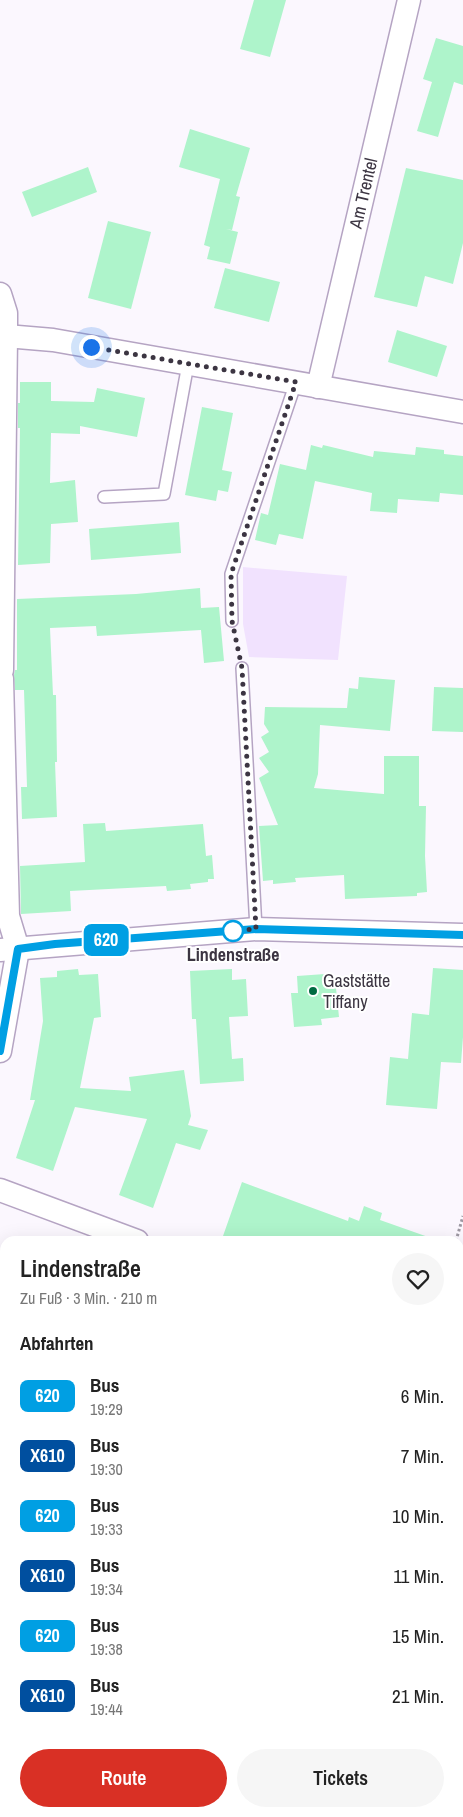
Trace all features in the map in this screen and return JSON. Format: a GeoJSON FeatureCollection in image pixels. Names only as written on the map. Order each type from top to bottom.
{"type":"FeatureCollection","features":[{"type":"Feature","properties":{"kind":"street","name":"Am Trentel"},"geometry":{"type":"LineString","coordinates":[[318,387],[386,72],[408,0]]}},
{"type":"Feature","properties":{"kind":"street"},"geometry":{"type":"LineString","coordinates":[[0,294],[6,313],[3,336],[2,675],[9,949],[0,1051]]}},
{"type":"Feature","properties":{"kind":"street"},"geometry":{"type":"LineString","coordinates":[[3,336],[53,340],[463,412]]}},
{"type":"Feature","properties":{"kind":"street"},"geometry":{"type":"LineString","coordinates":[[9,949],[256,929],[463,935]]}},
{"type":"Feature","properties":{"kind":"street"},"geometry":{"type":"LineString","coordinates":[[0,1190],[124,1236]]}},
{"type":"Feature","properties":{"kind":"lane"},"geometry":{"type":"LineString","coordinates":[[104,497],[164,494],[188,364]]}},
{"type":"Feature","properties":{"kind":"lane"},"geometry":{"type":"LineString","coordinates":[[232,621],[231,574],[296,382]]}},
{"type":"Feature","properties":{"kind":"lane"},"geometry":{"type":"LineString","coordinates":[[242,668],[256,929]]}},
{"type":"Feature","properties":{"kind":"path"},"geometry":{"type":"LineString","coordinates":[[457,1236],[463,1216]]}},
{"type":"Feature","properties":{"kind":"shaded area"},"geometry":{"type":"Polygon","coordinates":[[[243,567],[347,576],[338,660],[249,657],[243,624],[243,567]]]}},
{"type":"Feature","properties":{"kind":"building"},"geometry":{"type":"Polygon","coordinates":[[[254,0],[286,0],[270,57],[240,49],[254,0]]]}},
{"type":"Feature","properties":{"kind":"building"},"geometry":{"type":"Polygon","coordinates":[[[436,38],[463,46],[463,85],[454,82],[438,137],[417,131],[432,82],[423,79],[436,38]]]}},
{"type":"Feature","properties":{"kind":"building"},"geometry":{"type":"Polygon","coordinates":[[[190,129],[250,148],[236,196],[240,197],[232,230],[226,229],[238,232],[230,264],[207,259],[210,247],[204,245],[220,179],[179,167],[190,129]]]}},
{"type":"Feature","properties":{"kind":"building"},"geometry":{"type":"Polygon","coordinates":[[[88,167],[97,192],[32,217],[22,192],[88,167]]]}},
{"type":"Feature","properties":{"kind":"building"},"geometry":{"type":"Polygon","coordinates":[[[406,168],[463,180],[463,243],[453,284],[425,276],[417,307],[374,297],[406,168]]]}},
{"type":"Feature","properties":{"kind":"building"},"geometry":{"type":"Polygon","coordinates":[[[108,221],[151,232],[131,309],[88,298],[108,221]]]}},
{"type":"Feature","properties":{"kind":"building"},"geometry":{"type":"Polygon","coordinates":[[[225,268],[280,282],[269,322],[214,308],[225,268]]]}},
{"type":"Feature","properties":{"kind":"building"},"geometry":{"type":"Polygon","coordinates":[[[397,330],[447,346],[437,377],[388,362],[397,330]]]}},
{"type":"Feature","properties":{"kind":"building"},"geometry":{"type":"Polygon","coordinates":[[[20,382],[51,382],[51,401],[94,402],[97,388],[145,398],[137,437],[80,426],[80,434],[51,433],[50,483],[75,480],[78,522],[51,524],[50,563],[18,565],[20,428],[18,428],[18,403],[20,403],[20,382]]]}},
{"type":"Feature","properties":{"kind":"building"},"geometry":{"type":"Polygon","coordinates":[[[202,407],[233,413],[222,470],[232,472],[228,492],[218,490],[216,501],[185,495],[202,407]]]}},
{"type":"Feature","properties":{"kind":"building"},"geometry":{"type":"Polygon","coordinates":[[[311,445],[322,448],[323,445],[373,457],[374,451],[415,455],[416,447],[444,450],[444,454],[463,456],[463,495],[440,493],[439,502],[398,499],[397,513],[370,511],[372,493],[315,481],[303,539],[279,534],[276,545],[255,540],[261,513],[268,515],[280,464],[306,470],[311,445]]]}},
{"type":"Feature","properties":{"kind":"building"},"geometry":{"type":"Polygon","coordinates":[[[179,522],[181,553],[91,560],[89,529],[179,522]]]}},
{"type":"Feature","properties":{"kind":"building"},"geometry":{"type":"Polygon","coordinates":[[[200,588],[201,608],[219,607],[224,661],[204,663],[201,630],[97,636],[96,626],[50,628],[53,695],[56,695],[57,762],[55,762],[57,817],[22,819],[21,787],[27,787],[24,690],[15,690],[14,675],[15,670],[17,670],[17,599],[136,594],[200,588]]]}},
{"type":"Feature","properties":{"kind":"building"},"geometry":{"type":"Polygon","coordinates":[[[359,677],[395,680],[390,731],[320,725],[318,774],[314,788],[384,794],[384,756],[419,756],[419,806],[426,806],[425,856],[427,892],[417,893],[417,896],[345,899],[344,875],[295,878],[296,882],[273,884],[273,880],[263,881],[259,826],[278,825],[259,778],[269,772],[259,758],[269,752],[261,737],[269,732],[264,724],[265,707],[347,708],[349,688],[358,689],[359,677]]]}},
{"type":"Feature","properties":{"kind":"building"},"geometry":{"type":"Polygon","coordinates":[[[434,687],[463,688],[463,732],[432,731],[434,687]]]}},
{"type":"Feature","properties":{"kind":"building"},"geometry":{"type":"Polygon","coordinates":[[[105,823],[106,831],[203,824],[206,856],[212,855],[214,879],[208,879],[208,882],[190,884],[191,889],[167,891],[166,886],[70,891],[71,911],[21,914],[20,866],[85,862],[83,824],[105,823]]]}},
{"type":"Feature","properties":{"kind":"building"},"geometry":{"type":"Polygon","coordinates":[[[433,968],[463,970],[461,1063],[441,1062],[437,1109],[386,1105],[390,1057],[408,1059],[412,1013],[429,1015],[433,968]]]}},
{"type":"Feature","properties":{"kind":"building"},"geometry":{"type":"Polygon","coordinates":[[[78,969],[79,975],[98,974],[101,1017],[94,1018],[80,1088],[131,1091],[129,1077],[184,1070],[191,1116],[188,1125],[208,1130],[200,1150],[176,1143],[153,1208],[119,1195],[147,1119],[75,1107],[53,1171],[16,1158],[35,1100],[30,1100],[43,1021],[40,978],[57,977],[57,971],[78,969]]]}},
{"type":"Feature","properties":{"kind":"building"},"geometry":{"type":"Polygon","coordinates":[[[232,969],[232,980],[246,979],[248,1016],[229,1017],[232,1059],[243,1058],[244,1081],[200,1084],[196,1019],[192,1019],[190,971],[232,969]]]}},
{"type":"Feature","properties":{"kind":"building"},"geometry":{"type":"Polygon","coordinates":[[[325,974],[339,977],[336,988],[339,1017],[321,1019],[322,1025],[294,1027],[291,993],[298,993],[297,976],[325,974]]]}},
{"type":"Feature","properties":{"kind":"building"},"geometry":{"type":"Polygon","coordinates":[[[242,1182],[348,1221],[349,1217],[359,1221],[364,1206],[382,1213],[380,1220],[425,1236],[223,1236],[242,1182]]]}},
{"type":"Feature","properties":{"kind":"bus line","name":"620"},"geometry":{"type":"LineString","coordinates":[[0,1051],[18,949],[55,944],[256,929],[463,935]]}},
{"type":"Feature","properties":{"kind":"place","name":"Lindenstraße"},"geometry":{"type":"Point","coordinates":[233,931]}},
{"type":"Feature","properties":{"kind":"place","name":"Gaststätte Tiffany"},"geometry":{"type":"Point","coordinates":[313,991]}},
{"type":"Feature","properties":{"kind":"route"},"geometry":{"type":"LineString","coordinates":[[91,347],[296,382],[231,574],[232,621],[242,668],[256,929],[226,931],[233,931]]}}]}
